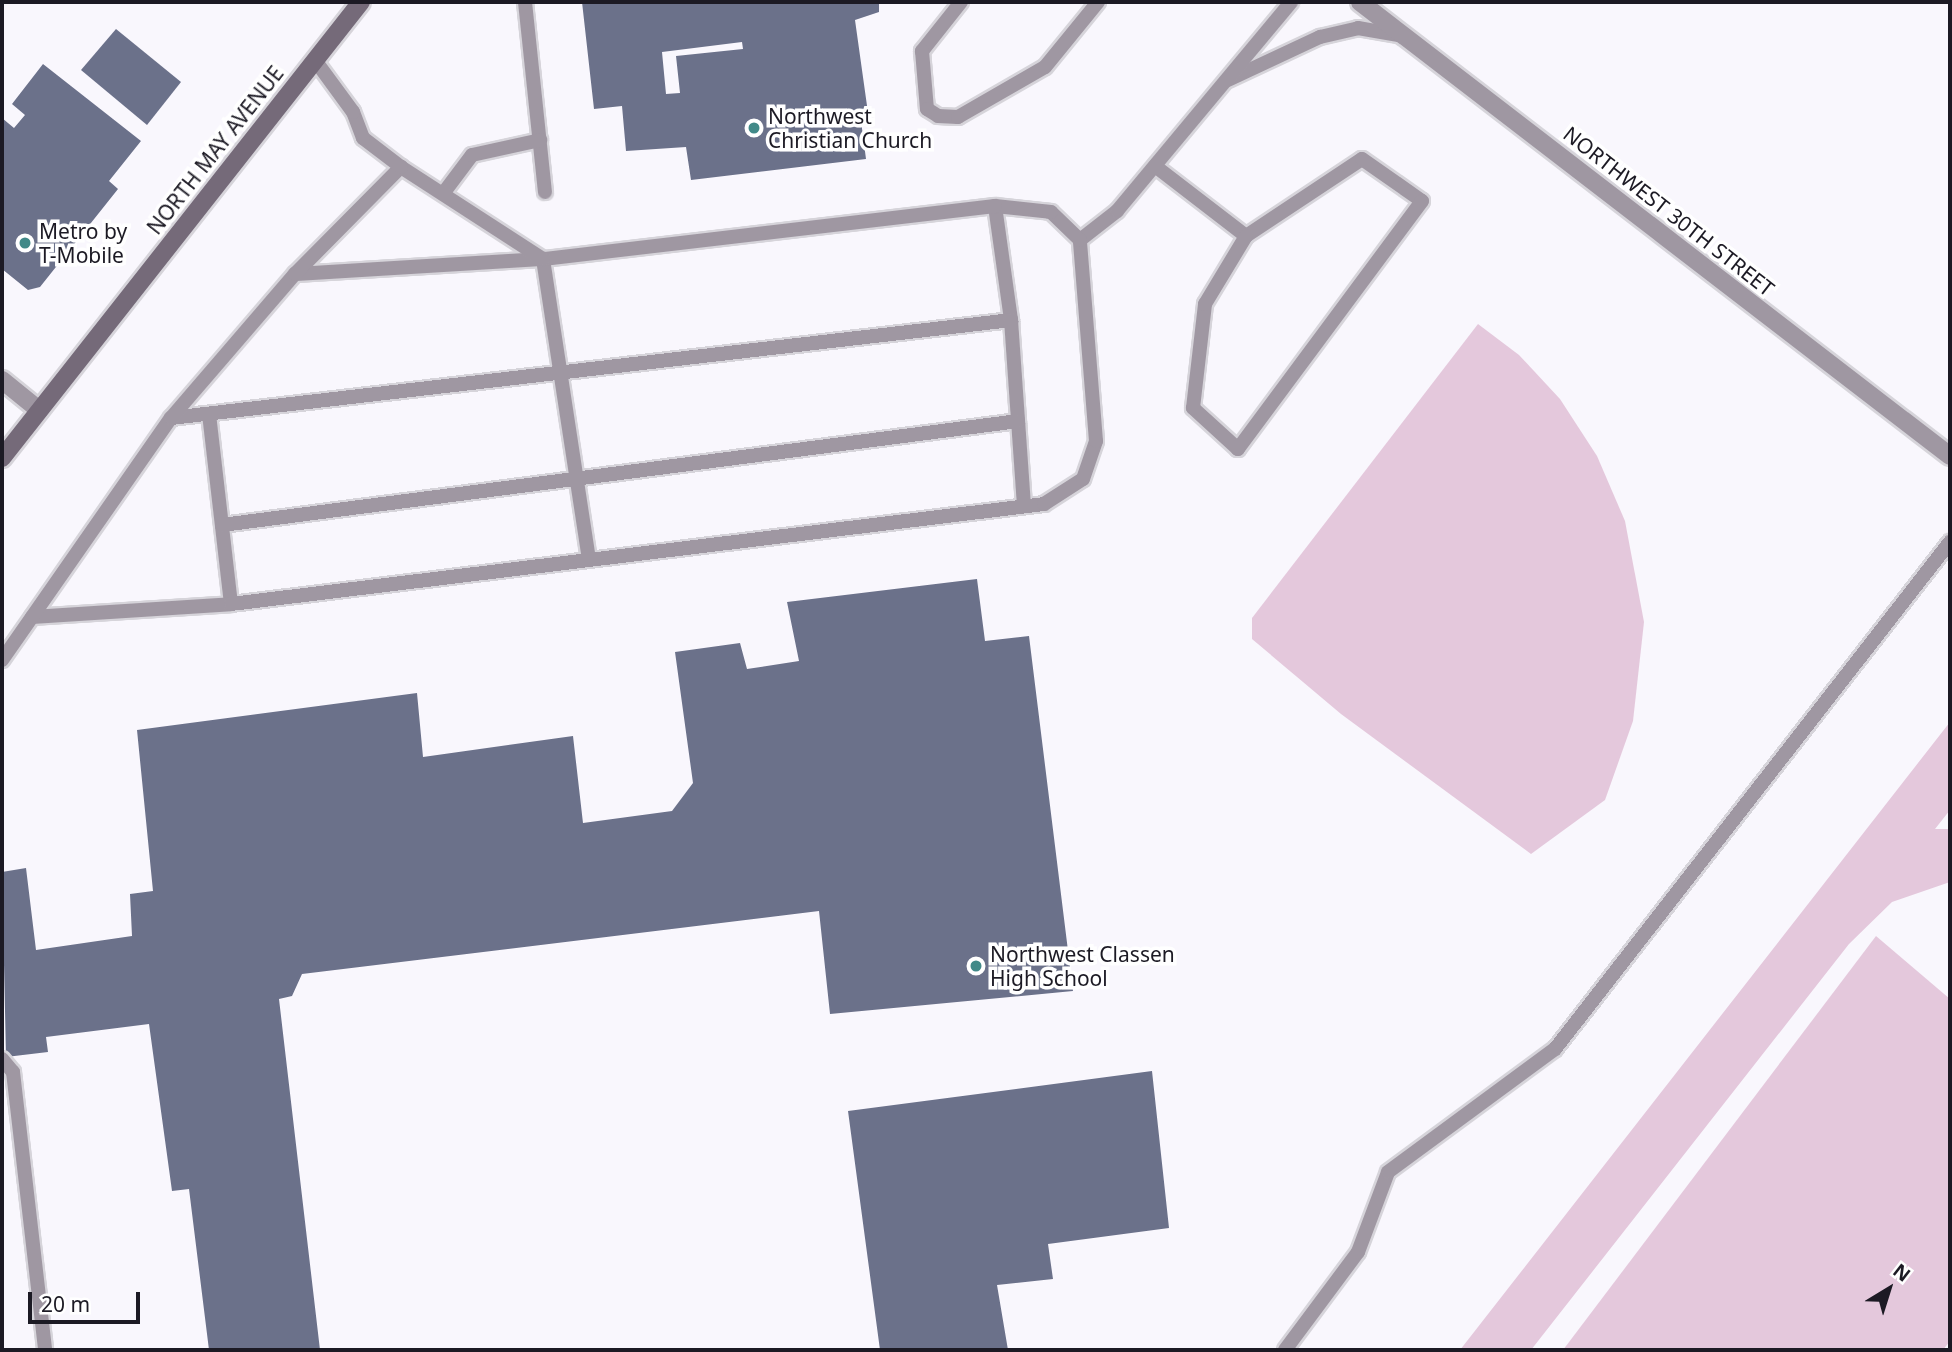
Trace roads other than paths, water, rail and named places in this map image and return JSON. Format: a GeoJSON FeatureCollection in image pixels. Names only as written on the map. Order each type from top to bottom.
{"type":"FeatureCollection","features":[{"type":"Feature","properties":{"kind":"main road","name":"NORTH MAY AVENUE"},"geometry":{"type":"LineString","coordinates":[[2,458],[361,2]]}},
{"type":"Feature","properties":{"kind":"street","name":"NORTHWEST 30TH STREET"},"geometry":{"type":"LineString","coordinates":[[1360,2],[1950,456]]}},
{"type":"Feature","properties":{"kind":"street"},"geometry":{"type":"LineString","coordinates":[[2,380],[39,410]]}},
{"type":"Feature","properties":{"kind":"lane"},"geometry":{"type":"LineString","coordinates":[[525,2],[545,192]]}},
{"type":"Feature","properties":{"kind":"lane"},"geometry":{"type":"LineString","coordinates":[[961,2],[922,51],[927,108],[939,116],[958,117],[1045,67],[1098,2]]}},
{"type":"Feature","properties":{"kind":"lane"},"geometry":{"type":"LineString","coordinates":[[1080,240],[1117,211],[1291,2]]}},
{"type":"Feature","properties":{"kind":"lane"},"geometry":{"type":"LineString","coordinates":[[1225,81],[1320,37],[1358,28],[1405,36]]}},
{"type":"Feature","properties":{"kind":"lane"},"geometry":{"type":"LineString","coordinates":[[315,60],[353,112],[363,138],[401,167],[445,191],[543,258],[589,560]]}},
{"type":"Feature","properties":{"kind":"lane"},"geometry":{"type":"LineString","coordinates":[[445,191],[472,155],[540,140]]}},
{"type":"Feature","properties":{"kind":"lane"},"geometry":{"type":"LineString","coordinates":[[1362,159],[1422,201],[1238,449],[1193,408],[1205,304],[1246,236],[1362,159]]}},
{"type":"Feature","properties":{"kind":"lane"},"geometry":{"type":"LineString","coordinates":[[1155,166],[1246,236]]}},
{"type":"Feature","properties":{"kind":"lane"},"geometry":{"type":"LineString","coordinates":[[2,660],[171,418],[295,274],[401,167]]}},
{"type":"Feature","properties":{"kind":"lane"},"geometry":{"type":"LineString","coordinates":[[32,617],[231,604],[1044,504],[1083,479],[1096,441],[1080,240],[1051,212],[995,206],[543,258],[295,274]]}},
{"type":"Feature","properties":{"kind":"lane"},"geometry":{"type":"LineString","coordinates":[[995,206],[1011,320],[1024,506]]}},
{"type":"Feature","properties":{"kind":"lane"},"geometry":{"type":"LineString","coordinates":[[171,418],[1011,320]]}},
{"type":"Feature","properties":{"kind":"lane"},"geometry":{"type":"LineString","coordinates":[[209,414],[231,604]]}},
{"type":"Feature","properties":{"kind":"lane"},"geometry":{"type":"LineString","coordinates":[[222,525],[1018,421]]}},
{"type":"Feature","properties":{"kind":"lane"},"geometry":{"type":"LineString","coordinates":[[1285,1350],[1358,1252],[1388,1172],[1555,1049],[1950,542]]}},
{"type":"Feature","properties":{"kind":"lane"},"geometry":{"type":"LineString","coordinates":[[2,1059],[13,1072],[45,1350]]}},
{"type":"Feature","properties":{"kind":"place","name":"Northwest Christian Church"},"geometry":{"type":"Point","coordinates":[754,128]}},
{"type":"Feature","properties":{"kind":"place","name":"Metro by T-Mobile"},"geometry":{"type":"Point","coordinates":[25,243]}},
{"type":"Feature","properties":{"kind":"place","name":"Northwest Classen High School"},"geometry":{"type":"Point","coordinates":[976,966]}}]}
